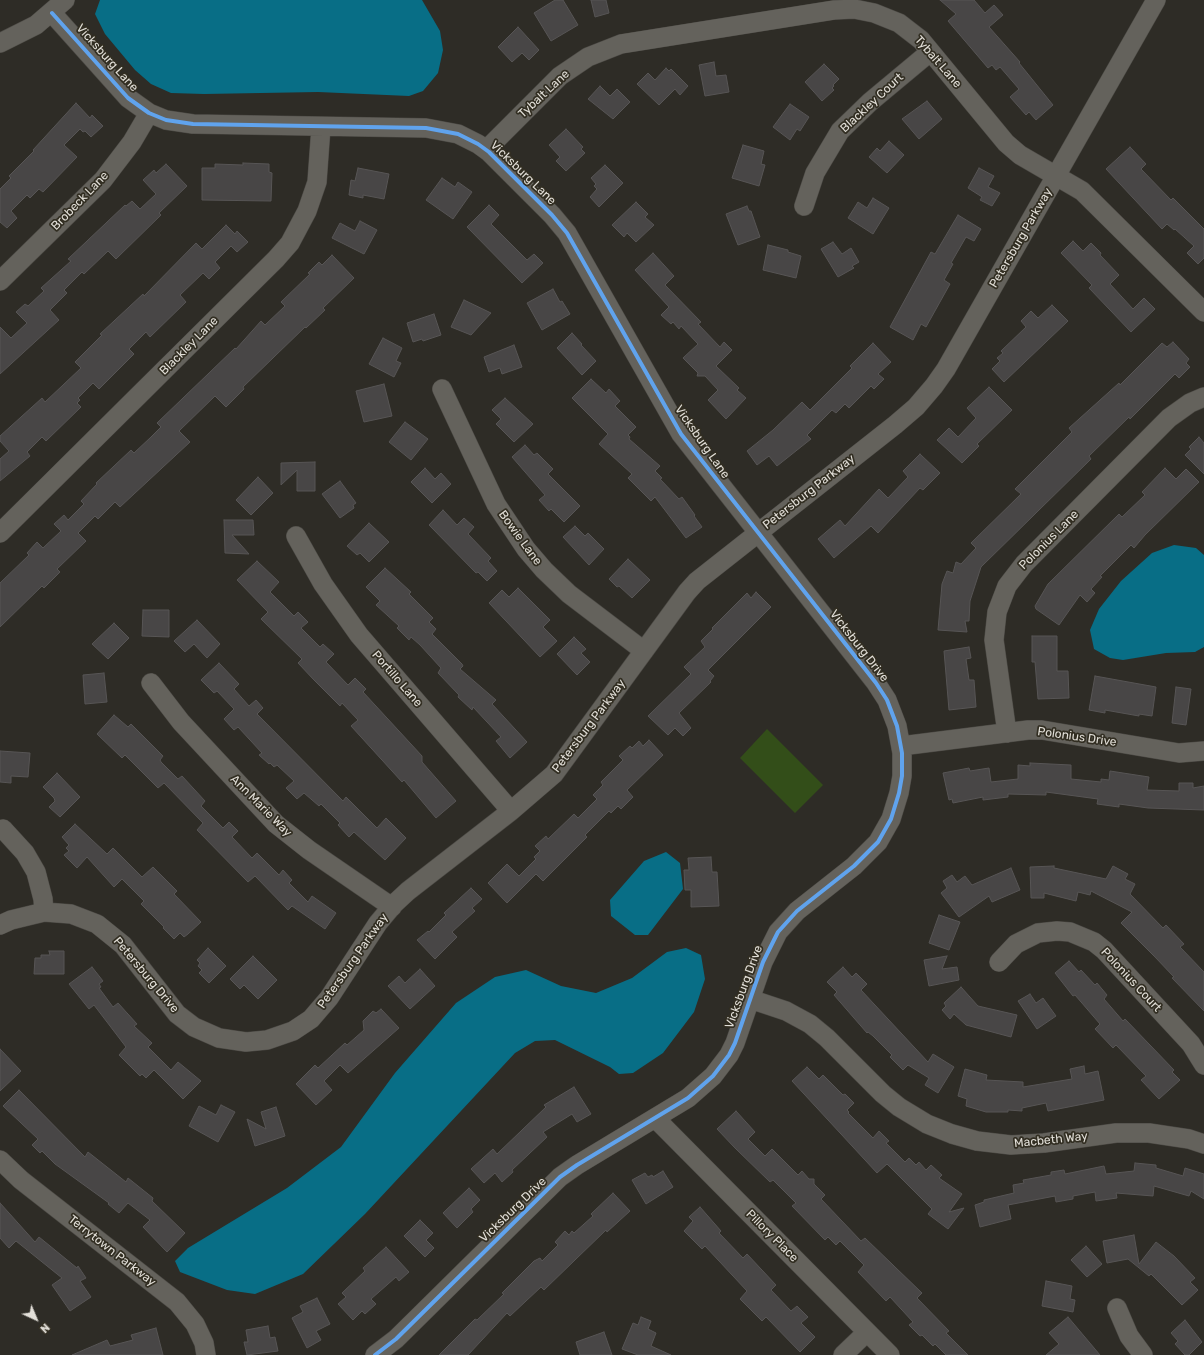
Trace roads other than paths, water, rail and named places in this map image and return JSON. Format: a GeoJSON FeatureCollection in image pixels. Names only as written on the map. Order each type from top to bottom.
{"type":"FeatureCollection","features":[{"type":"Feature","properties":{"kind":"street","name":"Petersburg Parkway"},"geometry":{"type":"LineString","coordinates":[[246,1042],[281,1037],[311,1019],[329,998],[378,923],[392,907],[408,891],[511,811],[554,774],[697,581],[916,407],[934,386],[1156,0]]}},
{"type":"Feature","properties":{"kind":"street"},"geometry":{"type":"LineString","coordinates":[[0,43],[36,25],[59,6]]}},
{"type":"Feature","properties":{"kind":"street","name":"Vicksburg Lane"},"geometry":{"type":"LineString","coordinates":[[59,6],[120,90],[149,113],[180,123],[426,128],[444,130],[467,138],[486,150],[552,215],[567,233],[677,427],[758,533]]}},
{"type":"Feature","properties":{"kind":"street","name":"Tybalt Lane"},"geometry":{"type":"LineString","coordinates":[[486,150],[560,76],[588,57],[627,42],[834,10],[854,9],[874,13],[899,23],[920,40],[1006,143],[1020,155],[1088,196],[1204,312]]}},
{"type":"Feature","properties":{"kind":"street","name":"Blackley Court"},"geometry":{"type":"LineString","coordinates":[[804,206],[815,173],[840,131],[870,102],[930,52]]}},
{"type":"Feature","properties":{"kind":"street","name":"Brobeck Lane"},"geometry":{"type":"LineString","coordinates":[[0,281],[103,180],[132,142],[149,113]]}},
{"type":"Feature","properties":{"kind":"street","name":"Blackley Lane"},"geometry":{"type":"LineString","coordinates":[[0,533],[276,259],[290,243],[302,224],[314,192],[319,172],[321,127]]}},
{"type":"Feature","properties":{"kind":"street","name":"Bowie Lane"},"geometry":{"type":"LineString","coordinates":[[442,389],[493,498],[510,527],[526,549],[544,570],[569,594],[644,651]]}},
{"type":"Feature","properties":{"kind":"street","name":"Polonius Lane"},"geometry":{"type":"LineString","coordinates":[[1007,733],[994,640],[997,612],[1007,586],[1024,564],[1169,418],[1181,408],[1204,397]]}},
{"type":"Feature","properties":{"kind":"street","name":"Vicksburg Drive"},"geometry":{"type":"LineString","coordinates":[[375,1355],[396,1339],[560,1178],[577,1165],[688,1098],[713,1076],[729,1055],[735,1043],[763,962],[778,932],[797,911],[854,866],[878,842],[891,819],[900,793],[902,763],[902,746],[895,719],[883,694],[758,533]]}},
{"type":"Feature","properties":{"kind":"street","name":"Portillo Lane"},"geometry":{"type":"LineString","coordinates":[[296,536],[323,584],[359,635],[511,811]]}},
{"type":"Feature","properties":{"kind":"street","name":"Ann Marie Way"},"geometry":{"type":"LineString","coordinates":[[151,683],[190,732],[276,824],[309,850],[392,907]]}},
{"type":"Feature","properties":{"kind":"street","name":"Polonius Drive"},"geometry":{"type":"LineString","coordinates":[[902,746],[1042,730],[1180,753],[1204,752]]}},
{"type":"Feature","properties":{"kind":"street"},"geometry":{"type":"LineString","coordinates":[[0,925],[10,920],[44,912],[43,899],[36,872],[25,853],[3,829]]}},
{"type":"Feature","properties":{"kind":"street","name":"Petersburg Drive"},"geometry":{"type":"LineString","coordinates":[[44,912],[71,914],[91,921],[103,928],[123,945],[168,1003],[188,1023],[219,1038],[246,1042]]}},
{"type":"Feature","properties":{"kind":"street","name":"Polonius Court"},"geometry":{"type":"LineString","coordinates":[[999,962],[1016,944],[1038,933],[1057,931],[1070,932],[1094,942],[1104,950],[1190,1044],[1204,1065]]}},
{"type":"Feature","properties":{"kind":"street","name":"Macbeth Way"},"geometry":{"type":"LineString","coordinates":[[750,999],[786,1011],[810,1024],[827,1038],[894,1103],[927,1124],[952,1134],[977,1141],[1010,1145],[1044,1143],[1109,1134],[1136,1132],[1203,1142]]}},
{"type":"Feature","properties":{"kind":"street","name":"Pillory Place"},"geometry":{"type":"LineString","coordinates":[[655,1118],[890,1355]]}},
{"type":"Feature","properties":{"kind":"street","name":"Terrytown Parkway"},"geometry":{"type":"LineString","coordinates":[[0,1160],[22,1180],[178,1302],[195,1324],[204,1343],[206,1355]]}},
{"type":"Feature","properties":{"kind":"street"},"geometry":{"type":"LineString","coordinates":[[1117,1308],[1129,1336],[1143,1355]]}},
{"type":"Feature","properties":{"kind":"street"},"geometry":{"type":"LineString","coordinates":[[843,1355],[867,1332]]}},
{"type":"Feature","properties":{"kind":"water"},"geometry":{"type":"Polygon","coordinates":[[[100,0],[422,0],[440,31],[443,50],[438,73],[423,91],[409,96],[318,92],[204,94],[171,93],[151,84],[135,70],[105,34],[95,14],[100,0]]]}},
{"type":"Feature","properties":{"kind":"water"},"geometry":{"type":"Polygon","coordinates":[[[1174,545],[1196,548],[1204,555],[1204,647],[1195,652],[1166,653],[1123,660],[1110,658],[1094,649],[1090,630],[1099,609],[1121,581],[1152,553],[1174,545]]]}},
{"type":"Feature","properties":{"kind":"water"},"geometry":{"type":"Polygon","coordinates":[[[666,852],[680,863],[683,889],[648,935],[635,935],[611,916],[610,900],[644,861],[666,852]]]}},
{"type":"Feature","properties":{"kind":"water"},"geometry":{"type":"Polygon","coordinates":[[[686,948],[701,955],[705,979],[694,1012],[663,1053],[633,1073],[619,1074],[610,1067],[555,1040],[535,1041],[515,1053],[365,1214],[303,1274],[255,1294],[227,1290],[180,1272],[175,1261],[188,1248],[287,1188],[341,1147],[395,1073],[456,1003],[495,977],[526,970],[561,986],[596,993],[632,978],[667,952],[686,948]]]}}]}
